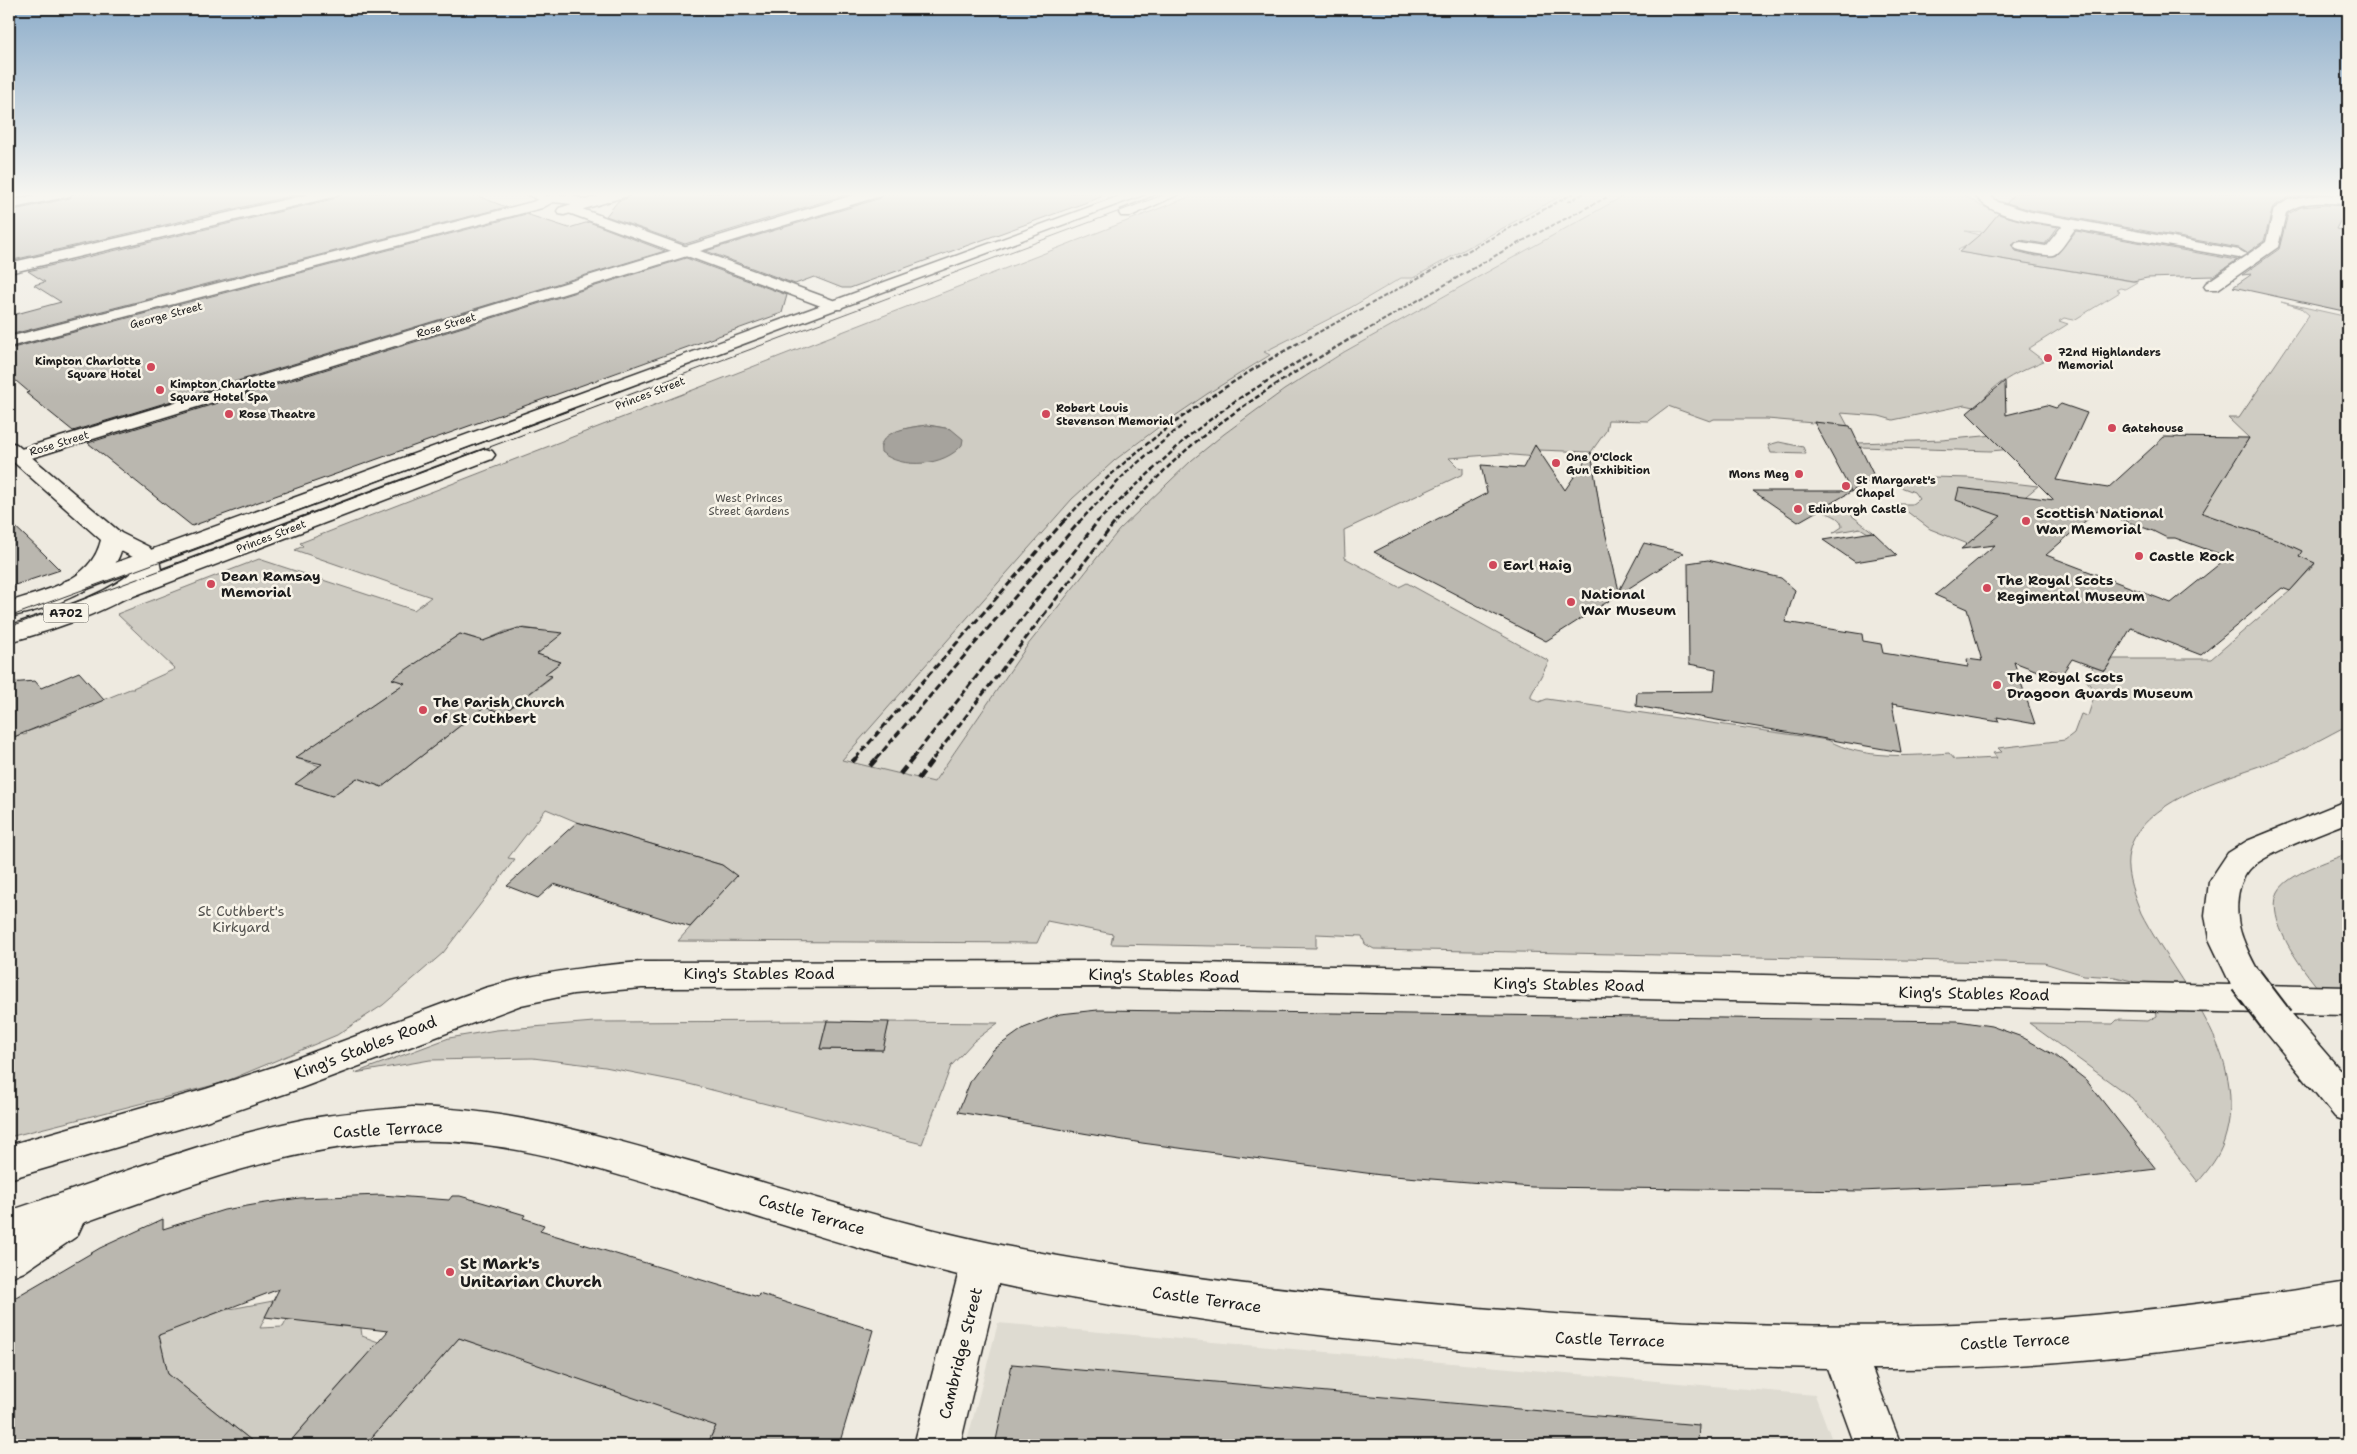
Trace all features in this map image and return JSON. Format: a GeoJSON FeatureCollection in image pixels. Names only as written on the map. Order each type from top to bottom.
{"type":"FeatureCollection","features":[{"type":"Feature","properties":{"kind":"street"},"geometry":{"type":"LineString","coordinates":[[9,268],[40,261]]}},
{"type":"Feature","properties":{"kind":"street","name":"George Street"},"geometry":{"type":"LineString","coordinates":[[16,340],[318,261]]}},
{"type":"Feature","properties":{"kind":"street","name":"George Street"},"geometry":{"type":"LineString","coordinates":[[9,357],[341,261]]}},
{"type":"Feature","properties":{"kind":"street","name":"Rose Street"},"geometry":{"type":"LineString","coordinates":[[13,452],[662,261]]}},
{"type":"Feature","properties":{"kind":"street"},"geometry":{"type":"LineString","coordinates":[[711,261],[835,306]]}},
{"type":"Feature","properties":{"kind":"street","name":"Princes Street"},"geometry":{"type":"LineString","coordinates":[[9,610],[958,261]]}},
{"type":"Feature","properties":{"kind":"street","name":"Princes Street"},"geometry":{"type":"LineString","coordinates":[[690,378],[998,261]]}},
{"type":"Feature","properties":{"kind":"street"},"geometry":{"type":"LineString","coordinates":[[2212,286],[2251,261]]}},
{"type":"Feature","properties":{"kind":"street"},"geometry":{"type":"LineString","coordinates":[[16,340],[11,344],[10,349],[21,351],[39,349]]}},
{"type":"Feature","properties":{"kind":"street","name":"Princes Street"},"geometry":{"type":"LineString","coordinates":[[9,634],[504,448]]}},
{"type":"Feature","properties":{"kind":"street"},"geometry":{"type":"LineString","coordinates":[[13,452],[113,538],[141,552],[147,560]]}},
{"type":"Feature","properties":{"kind":"street"},"geometry":{"type":"LineString","coordinates":[[71,587],[87,578],[104,564],[110,555],[113,538]]}},
{"type":"Feature","properties":{"kind":"street","name":"Princes Street"},"geometry":{"type":"LineString","coordinates":[[123,592],[149,570],[147,560]]}},
{"type":"Feature","properties":{"kind":"street"},"geometry":{"type":"LineString","coordinates":[[2348,810],[2258,849],[2239,861],[2225,882],[2221,915],[2226,939],[2246,980],[2278,1022],[2348,1106]]}},
{"type":"Feature","properties":{"kind":"street","name":"King's Stables Road"},"geometry":{"type":"LineString","coordinates":[[9,1162],[206,1105],[280,1080],[445,1016],[521,992],[573,981],[642,975],[843,973],[1349,978],[2348,1001]]}},
{"type":"Feature","properties":{"kind":"street","name":"Castle Terrace"},"geometry":{"type":"LineString","coordinates":[[9,1230],[94,1203],[184,1169],[270,1143],[312,1134],[416,1124],[476,1126],[570,1145],[983,1261],[1122,1286],[1253,1306],[1555,1337],[1842,1348],[1987,1344],[2145,1332],[2348,1303]]}},
{"type":"Feature","properties":{"kind":"street","name":"Castle Terrace"},"geometry":{"type":"LineString","coordinates":[[9,1258],[94,1203]]}},
{"type":"Feature","properties":{"kind":"street","name":"Cambridge Street"},"geometry":{"type":"LineString","coordinates":[[937,1445],[983,1261]]}},
{"type":"Feature","properties":{"kind":"street"},"geometry":{"type":"LineString","coordinates":[[1842,1348],[1878,1445]]}},
{"type":"Feature","properties":{"kind":"shaded area"},"geometry":{"type":"Polygon","coordinates":[[[1444,261],[1507,261],[1344,352],[1284,390],[1224,434],[1119,530],[1027,646],[934,782],[841,760],[1072,499],[1115,460],[1207,394],[1269,355],[1264,352],[1349,311],[1401,278],[1413,278],[1444,261]]]}},
{"type":"Feature","properties":{"kind":"shaded area"},"geometry":{"type":"Polygon","coordinates":[[[928,425],[951,429],[963,439],[962,445],[945,457],[923,463],[900,461],[890,458],[881,452],[881,445],[884,439],[890,434],[928,425]]]}},
{"type":"Feature","properties":{"kind":"shaded area"},"geometry":{"type":"Polygon","coordinates":[[[998,1323],[1815,1395],[1834,1445],[966,1445],[998,1323]]]}},
{"type":"Feature","properties":{"kind":"green space"},"geometry":{"type":"Polygon","coordinates":[[[1025,261],[1444,261],[1413,278],[1401,278],[1345,311],[1264,352],[1270,355],[1207,394],[1159,427],[1115,460],[1072,499],[842,760],[934,782],[1027,646],[1119,530],[1192,460],[1284,390],[1344,352],[1507,261],[2012,261],[2137,282],[2125,289],[2120,288],[2116,290],[2120,292],[2074,320],[2064,318],[2059,321],[2068,324],[2028,349],[2044,361],[2016,374],[1997,386],[1989,392],[1979,408],[1965,405],[1893,420],[1879,416],[1841,413],[1848,426],[1767,419],[1714,419],[1710,421],[1668,406],[1648,421],[1608,420],[1606,431],[1591,452],[1538,450],[1536,457],[1502,454],[1449,458],[1458,467],[1463,468],[1463,474],[1344,530],[1345,558],[1399,587],[1407,583],[1549,661],[1531,695],[1531,698],[1539,702],[1547,699],[1828,740],[1856,751],[1871,754],[1919,755],[1949,753],[1955,760],[1997,758],[1993,753],[2002,752],[1998,748],[2065,740],[2074,733],[2081,714],[2088,716],[2093,692],[2085,679],[2093,667],[2105,671],[2113,659],[2211,659],[2290,591],[2315,564],[2299,556],[2301,551],[2288,545],[2199,513],[2249,438],[2228,418],[2239,418],[2309,315],[2301,308],[2281,302],[2348,317],[2348,725],[2292,753],[2216,781],[2168,805],[2149,820],[2135,837],[2128,858],[2130,879],[2141,913],[2206,1021],[2220,1050],[2228,1079],[2230,1110],[2224,1141],[2216,1158],[2198,1182],[2132,1098],[2029,1023],[2113,1024],[2117,1020],[2148,1021],[2157,1016],[2156,1008],[2142,987],[2132,981],[2115,977],[2084,975],[2044,963],[1374,949],[1365,944],[1362,936],[1316,934],[1316,948],[1111,944],[1113,934],[1047,921],[1037,943],[678,941],[736,876],[722,865],[577,822],[546,809],[508,858],[515,859],[443,953],[383,1005],[337,1035],[222,1083],[9,1137],[9,739],[27,734],[26,732],[72,715],[71,713],[88,706],[90,708],[94,706],[93,704],[134,689],[175,669],[117,614],[259,559],[414,610],[431,597],[295,550],[303,546],[300,543],[1025,261]],[[927,425],[907,428],[888,436],[880,446],[910,463],[937,460],[951,429],[927,425]],[[524,628],[506,631],[484,641],[460,634],[393,679],[405,683],[296,758],[320,766],[296,784],[332,796],[357,778],[382,787],[484,707],[504,713],[552,677],[545,674],[561,662],[537,654],[538,630],[524,628]]]}},
{"type":"Feature","properties":{"kind":"green space"},"geometry":{"type":"Polygon","coordinates":[[[1994,435],[2012,449],[1991,451],[1860,447],[1858,443],[1942,440],[1994,435]]]}},
{"type":"Feature","properties":{"kind":"green space"},"geometry":{"type":"Polygon","coordinates":[[[1779,442],[1803,447],[1806,454],[1771,453],[1768,445],[1779,442]]]}},
{"type":"Feature","properties":{"kind":"green space"},"geometry":{"type":"Polygon","coordinates":[[[1933,477],[1969,478],[2038,486],[1968,544],[1930,529],[1897,504],[1912,504],[1919,499],[1914,492],[1898,486],[1901,483],[1933,477]]]}},
{"type":"Feature","properties":{"kind":"green space"},"geometry":{"type":"Polygon","coordinates":[[[1829,505],[1842,508],[1873,532],[1868,533],[1860,528],[1833,533],[1842,527],[1842,524],[1838,519],[1824,512],[1829,505]]]}},
{"type":"Feature","properties":{"kind":"green space"},"geometry":{"type":"Polygon","coordinates":[[[2348,853],[2348,1023],[2298,962],[2279,924],[2275,907],[2278,892],[2291,879],[2310,868],[2348,853]]]}},
{"type":"Feature","properties":{"kind":"green space"},"geometry":{"type":"Polygon","coordinates":[[[827,1021],[820,1049],[882,1050],[889,1022],[998,1023],[974,1041],[951,1066],[922,1144],[681,1082],[605,1067],[533,1058],[430,1060],[355,1073],[449,1038],[496,1030],[594,1022],[827,1021]]]}},
{"type":"Feature","properties":{"kind":"green space"},"geometry":{"type":"Polygon","coordinates":[[[298,1299],[335,1325],[350,1327],[359,1313],[362,1336],[408,1353],[360,1362],[287,1445],[257,1445],[168,1374],[158,1333],[225,1310],[273,1301],[260,1328],[283,1327],[298,1299]]]}},
{"type":"Feature","properties":{"kind":"green space"},"geometry":{"type":"Polygon","coordinates":[[[459,1338],[718,1421],[707,1445],[365,1445],[459,1338]]]}},
{"type":"Feature","properties":{"kind":"building"},"geometry":{"type":"Polygon","coordinates":[[[71,261],[297,261],[9,335],[9,316],[61,302],[34,285],[45,282],[28,271],[71,261]]]}},
{"type":"Feature","properties":{"kind":"building"},"geometry":{"type":"Polygon","coordinates":[[[347,261],[633,261],[73,431],[26,393],[29,392],[9,375],[9,349],[347,261]]]}},
{"type":"Feature","properties":{"kind":"building"},"geometry":{"type":"Polygon","coordinates":[[[677,261],[694,261],[787,295],[782,313],[192,526],[88,443],[677,261]]]}},
{"type":"Feature","properties":{"kind":"building"},"geometry":{"type":"Polygon","coordinates":[[[733,261],[925,261],[850,288],[842,288],[814,277],[795,284],[733,261]]]}},
{"type":"Feature","properties":{"kind":"building"},"geometry":{"type":"Polygon","coordinates":[[[2012,261],[2236,261],[2213,276],[2147,278],[2133,281],[2012,261]]]}},
{"type":"Feature","properties":{"kind":"building"},"geometry":{"type":"Polygon","coordinates":[[[2262,261],[2348,261],[2348,312],[2233,287],[2252,274],[2242,275],[2262,261]]]}},
{"type":"Feature","properties":{"kind":"building"},"geometry":{"type":"Polygon","coordinates":[[[2005,381],[2006,415],[2047,405],[2056,408],[2061,404],[2087,413],[2056,480],[2108,488],[2164,437],[2249,438],[2202,513],[2276,539],[2302,551],[2299,556],[2315,563],[2290,591],[2282,588],[2201,655],[2131,628],[2105,671],[2072,659],[2062,674],[2051,670],[2048,675],[2014,662],[2035,724],[1997,717],[1999,722],[1892,704],[1901,752],[1636,706],[1637,692],[1714,691],[1716,669],[1689,664],[1688,563],[1708,560],[1781,578],[1795,590],[1785,622],[1862,634],[1863,641],[1881,644],[1883,653],[1968,667],[1967,659],[1982,661],[1967,609],[1935,595],[1995,545],[1961,549],[2001,516],[1956,500],[1959,488],[2054,500],[1967,413],[2005,381]],[[2097,511],[2046,555],[2171,603],[2228,557],[2175,538],[2167,538],[2097,511]]]}},
{"type":"Feature","properties":{"kind":"building"},"geometry":{"type":"Polygon","coordinates":[[[1814,422],[1850,426],[1875,478],[1798,522],[1753,491],[1851,491],[1814,422]]]}},
{"type":"Feature","properties":{"kind":"building"},"geometry":{"type":"Polygon","coordinates":[[[1535,445],[1565,490],[1591,452],[1600,510],[1619,591],[1644,543],[1684,553],[1546,641],[1374,552],[1487,493],[1481,465],[1523,468],[1535,445]]]}},
{"type":"Feature","properties":{"kind":"building"},"geometry":{"type":"Polygon","coordinates":[[[9,521],[42,552],[60,570],[9,587],[9,521]]]}},
{"type":"Feature","properties":{"kind":"building"},"geometry":{"type":"Polygon","coordinates":[[[1873,532],[1897,555],[1855,562],[1823,540],[1873,532]]]}},
{"type":"Feature","properties":{"kind":"building","name":"The Parish Church of St Cuthbert"},"geometry":{"type":"Polygon","coordinates":[[[518,628],[563,633],[537,654],[561,662],[545,674],[552,676],[504,713],[484,707],[382,787],[357,778],[332,796],[295,784],[322,764],[295,758],[405,683],[392,679],[460,634],[483,641],[518,628]]]}},
{"type":"Feature","properties":{"kind":"building"},"geometry":{"type":"Polygon","coordinates":[[[79,672],[104,700],[9,739],[9,683],[35,681],[41,688],[79,672]]]}},
{"type":"Feature","properties":{"kind":"building"},"geometry":{"type":"Polygon","coordinates":[[[577,822],[722,865],[737,876],[690,927],[554,884],[538,898],[507,886],[577,822]]]}},
{"type":"Feature","properties":{"kind":"building"},"geometry":{"type":"Polygon","coordinates":[[[1098,1010],[1958,1021],[1991,1026],[2022,1037],[2054,1055],[2086,1080],[2156,1169],[2041,1183],[1861,1191],[1532,1187],[1381,1175],[1142,1143],[958,1112],[971,1080],[993,1050],[1024,1028],[1060,1014],[1098,1010]]]}},
{"type":"Feature","properties":{"kind":"building"},"geometry":{"type":"Polygon","coordinates":[[[827,1021],[889,1022],[883,1050],[820,1049],[827,1021]]]}},
{"type":"Feature","properties":{"kind":"building"},"geometry":{"type":"Polygon","coordinates":[[[381,1195],[449,1200],[452,1196],[460,1196],[525,1215],[523,1218],[544,1225],[540,1231],[758,1297],[759,1294],[873,1330],[839,1445],[707,1445],[716,1426],[459,1338],[365,1445],[287,1445],[388,1331],[265,1317],[279,1289],[159,1335],[168,1374],[257,1445],[9,1445],[9,1301],[100,1248],[163,1219],[163,1229],[224,1210],[259,1204],[300,1198],[381,1195]]]}},
{"type":"Feature","properties":{"kind":"building"},"geometry":{"type":"Polygon","coordinates":[[[1012,1364],[1699,1425],[1698,1445],[995,1445],[1012,1364]]]}},
{"type":"Feature","properties":{"kind":"tram line"},"geometry":{"type":"LineString","coordinates":[[9,627],[987,261]]}},
{"type":"Feature","properties":{"kind":"tram line"},"geometry":{"type":"LineString","coordinates":[[9,617],[574,409]]}},
{"type":"Feature","properties":{"kind":"railway"},"geometry":{"type":"LineString","coordinates":[[1308,338],[1450,261]]}},
{"type":"Feature","properties":{"kind":"railway"},"geometry":{"type":"LineString","coordinates":[[1353,338],[1486,261]]}},
{"type":"Feature","properties":{"kind":"railway"},"geometry":{"type":"LineString","coordinates":[[1063,522],[1118,468],[1179,419],[1244,375],[1311,336]]}},
{"type":"Feature","properties":{"kind":"railway"},"geometry":{"type":"LineString","coordinates":[[1115,522],[1168,467],[1220,423],[1296,372],[1355,336]]}},
{"type":"Feature","properties":{"kind":"railway"},"geometry":{"type":"LineString","coordinates":[[1098,521],[1190,435],[1235,401],[1311,354]]}},
{"type":"Feature","properties":{"kind":"railway"},"geometry":{"type":"LineString","coordinates":[[1079,522],[1129,470],[1185,423]]}},
{"type":"Feature","properties":{"kind":"railway"},"geometry":{"type":"LineString","coordinates":[[855,759],[1064,521]]}},
{"type":"Feature","properties":{"kind":"railway"},"geometry":{"type":"LineString","coordinates":[[876,759],[1080,521]]}},
{"type":"Feature","properties":{"kind":"railway"},"geometry":{"type":"LineString","coordinates":[[912,759],[1098,521]]}},
{"type":"Feature","properties":{"kind":"railway"},"geometry":{"type":"LineString","coordinates":[[933,759],[1116,521]]}},
{"type":"Feature","properties":{"kind":"railway"},"geometry":{"type":"LineString","coordinates":[[870,766],[877,758]]}},
{"type":"Feature","properties":{"kind":"railway"},"geometry":{"type":"LineString","coordinates":[[900,774],[913,758]]}},
{"type":"Feature","properties":{"kind":"railway"},"geometry":{"type":"LineString","coordinates":[[918,779],[934,758]]}},
{"type":"Feature","properties":{"kind":"railway"},"geometry":{"type":"LineString","coordinates":[[852,762],[855,759]]}},
{"type":"Feature","properties":{"kind":"place","name":"72nd Highlanders Memorial"},"geometry":{"type":"Point","coordinates":[2048,358]}},
{"type":"Feature","properties":{"kind":"place","name":"Kimpton Charlotte Square Hotel"},"geometry":{"type":"Point","coordinates":[151,367]}},
{"type":"Feature","properties":{"kind":"place","name":"Kimpton Charlotte Square Hotel Spa"},"geometry":{"type":"Point","coordinates":[160,390]}},
{"type":"Feature","properties":{"kind":"place","name":"Rose Theatre"},"geometry":{"type":"Point","coordinates":[229,414]}},
{"type":"Feature","properties":{"kind":"place","name":"Robert Louis Stevenson Memorial"},"geometry":{"type":"Point","coordinates":[1046,414]}},
{"type":"Feature","properties":{"kind":"place","name":"Gatehouse"},"geometry":{"type":"Point","coordinates":[2112,428]}},
{"type":"Feature","properties":{"kind":"place","name":"One O'Clock Gun Exhibition"},"geometry":{"type":"Point","coordinates":[1556,463]}},
{"type":"Feature","properties":{"kind":"place","name":"Mons Meg"},"geometry":{"type":"Point","coordinates":[1799,474]}},
{"type":"Feature","properties":{"kind":"place","name":"St Margaret's Chapel"},"geometry":{"type":"Point","coordinates":[1846,486]}},
{"type":"Feature","properties":{"kind":"place","name":"Edinburgh Castle"},"geometry":{"type":"Point","coordinates":[1798,509]}},
{"type":"Feature","properties":{"kind":"place","name":"Scottish National War Memorial"},"geometry":{"type":"Point","coordinates":[2026,521]}},
{"type":"Feature","properties":{"kind":"place","name":"Castle Rock"},"geometry":{"type":"Point","coordinates":[2139,556]}},
{"type":"Feature","properties":{"kind":"place","name":"Earl Haig"},"geometry":{"type":"Point","coordinates":[1493,565]}},
{"type":"Feature","properties":{"kind":"place","name":"Dean Ramsay Memorial"},"geometry":{"type":"Point","coordinates":[211,584]}},
{"type":"Feature","properties":{"kind":"place","name":"The Royal Scots Regimental Museum"},"geometry":{"type":"Point","coordinates":[1987,588]}},
{"type":"Feature","properties":{"kind":"place","name":"National War Museum"},"geometry":{"type":"Point","coordinates":[1571,602]}},
{"type":"Feature","properties":{"kind":"place","name":"The Royal Scots Dragoon Guards Museum"},"geometry":{"type":"Point","coordinates":[1997,685]}},
{"type":"Feature","properties":{"kind":"place","name":"The Parish Church of St Cuthbert"},"geometry":{"type":"Point","coordinates":[423,710]}},
{"type":"Feature","properties":{"kind":"place","name":"St Mark's Unitarian Church"},"geometry":{"type":"Point","coordinates":[450,1272]}},
{"type":"Feature","properties":{"kind":"park label","name":"West Princes Street Gardens"},"geometry":{"type":"Point","coordinates":[749,504]}},
{"type":"Feature","properties":{"kind":"park label","name":"St Cuthbert's Kirkyard"},"geometry":{"type":"Point","coordinates":[241,920]}}]}
